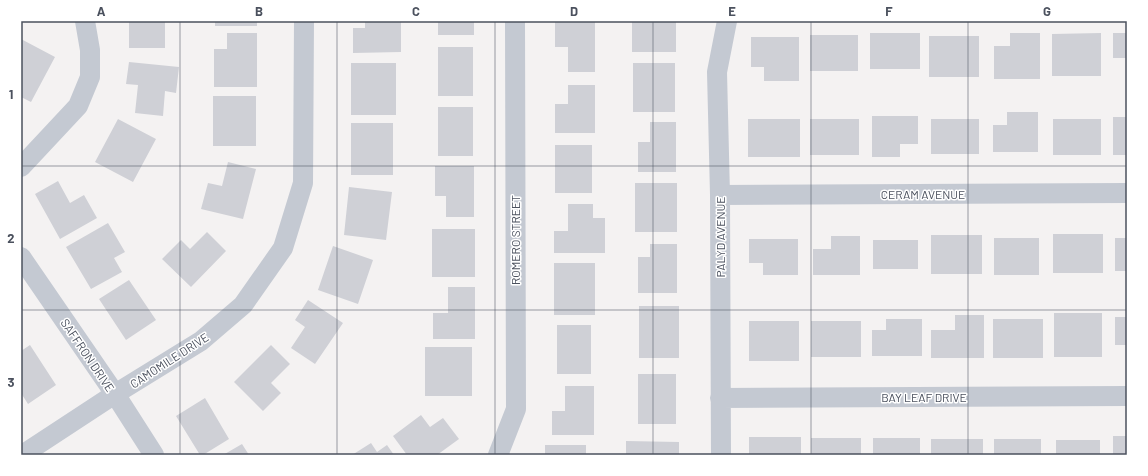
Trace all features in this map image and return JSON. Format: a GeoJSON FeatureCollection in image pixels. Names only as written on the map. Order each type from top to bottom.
{"type":"FeatureCollection","features":[{"type":"Feature","properties":{"kind":"street"},"geometry":{"type":"LineString","coordinates":[[21,167],[78,106],[90,77],[90,50],[85,21]]}},
{"type":"Feature","properties":{"kind":"street","name":"CAMOMILE DRIVE"},"geometry":{"type":"LineString","coordinates":[[22,455],[115,394],[201,341],[243,305],[283,248],[303,183],[304,21]]}},
{"type":"Feature","properties":{"kind":"street","name":"ROMERO STREET"},"geometry":{"type":"LineString","coordinates":[[498,455],[516,409],[515,21]]}},
{"type":"Feature","properties":{"kind":"street","name":"PALYD AVENUE"},"geometry":{"type":"LineString","coordinates":[[721,455],[720,195],[717,72],[727,21]]}},
{"type":"Feature","properties":{"kind":"street","name":"CERAM AVENUE"},"geometry":{"type":"LineString","coordinates":[[720,195],[1127,193]]}},
{"type":"Feature","properties":{"kind":"street","name":"SAFFRON DRIVE"},"geometry":{"type":"LineString","coordinates":[[21,257],[115,394],[154,455]]}},
{"type":"Feature","properties":{"kind":"street","name":"BAY LEAF DRIVE"},"geometry":{"type":"LineString","coordinates":[[720,398],[1127,396]]}},
{"type":"Feature","properties":{"kind":"building"},"geometry":{"type":"Polygon","coordinates":[[[129,21],[165,21],[165,48],[129,48],[129,21]]]}},
{"type":"Feature","properties":{"kind":"building"},"geometry":{"type":"Polygon","coordinates":[[[215,21],[257,21],[257,26],[215,26],[215,21]]]}},
{"type":"Feature","properties":{"kind":"building"},"geometry":{"type":"Polygon","coordinates":[[[365,21],[401,21],[401,52],[353,53],[353,28],[365,28],[365,21]]]}},
{"type":"Feature","properties":{"kind":"building"},"geometry":{"type":"Polygon","coordinates":[[[438,21],[474,21],[474,35],[438,35],[438,21]]]}},
{"type":"Feature","properties":{"kind":"building"},"geometry":{"type":"Polygon","coordinates":[[[632,21],[676,21],[676,52],[632,52],[632,21]]]}},
{"type":"Feature","properties":{"kind":"building"},"geometry":{"type":"Polygon","coordinates":[[[555,22],[595,22],[595,72],[568,72],[568,47],[555,47],[555,22]]]}},
{"type":"Feature","properties":{"kind":"building"},"geometry":{"type":"Polygon","coordinates":[[[227,33],[257,33],[257,87],[214,87],[214,49],[227,49],[227,33]]]}},
{"type":"Feature","properties":{"kind":"building"},"geometry":{"type":"Polygon","coordinates":[[[870,33],[920,33],[920,69],[870,69],[870,33]]]}},
{"type":"Feature","properties":{"kind":"building"},"geometry":{"type":"Polygon","coordinates":[[[1010,33],[1040,33],[1040,79],[994,79],[994,46],[1010,46],[1010,33]]]}},
{"type":"Feature","properties":{"kind":"building"},"geometry":{"type":"Polygon","coordinates":[[[1101,33],[1101,76],[1052,76],[1052,34],[1101,33]]]}},
{"type":"Feature","properties":{"kind":"building"},"geometry":{"type":"Polygon","coordinates":[[[1113,33],[1127,33],[1127,58],[1113,58],[1113,33]]]}},
{"type":"Feature","properties":{"kind":"building"},"geometry":{"type":"Polygon","coordinates":[[[810,35],[858,35],[858,71],[810,71],[810,35]]]}},
{"type":"Feature","properties":{"kind":"building"},"geometry":{"type":"Polygon","coordinates":[[[929,36],[979,36],[979,77],[929,77],[929,36]]]}},
{"type":"Feature","properties":{"kind":"building"},"geometry":{"type":"Polygon","coordinates":[[[751,37],[799,37],[799,81],[764,81],[764,67],[751,67],[751,37]]]}},
{"type":"Feature","properties":{"kind":"building"},"geometry":{"type":"Polygon","coordinates":[[[21,39],[55,57],[31,102],[21,97],[21,39]]]}},
{"type":"Feature","properties":{"kind":"building"},"geometry":{"type":"Polygon","coordinates":[[[438,47],[473,47],[473,96],[438,96],[438,47]]]}},
{"type":"Feature","properties":{"kind":"building"},"geometry":{"type":"Polygon","coordinates":[[[129,62],[179,67],[176,93],[165,91],[163,116],[135,113],[138,85],[126,84],[129,62]]]}},
{"type":"Feature","properties":{"kind":"building"},"geometry":{"type":"Polygon","coordinates":[[[351,63],[396,63],[396,115],[351,115],[351,63]]]}},
{"type":"Feature","properties":{"kind":"building"},"geometry":{"type":"Polygon","coordinates":[[[633,63],[675,63],[675,112],[633,112],[633,63]]]}},
{"type":"Feature","properties":{"kind":"building"},"geometry":{"type":"Polygon","coordinates":[[[568,85],[595,85],[595,133],[555,133],[555,104],[568,104],[568,85]]]}},
{"type":"Feature","properties":{"kind":"building"},"geometry":{"type":"Polygon","coordinates":[[[213,96],[256,96],[256,146],[213,146],[213,96]]]}},
{"type":"Feature","properties":{"kind":"building"},"geometry":{"type":"Polygon","coordinates":[[[438,107],[473,107],[473,156],[438,156],[438,107]]]}},
{"type":"Feature","properties":{"kind":"building"},"geometry":{"type":"Polygon","coordinates":[[[1007,112],[1038,112],[1038,152],[993,152],[993,125],[1007,125],[1007,112]]]}},
{"type":"Feature","properties":{"kind":"building"},"geometry":{"type":"Polygon","coordinates":[[[872,116],[918,116],[918,144],[900,144],[900,157],[872,157],[872,116]]]}},
{"type":"Feature","properties":{"kind":"building"},"geometry":{"type":"Polygon","coordinates":[[[1113,117],[1127,117],[1127,155],[1113,155],[1113,117]]]}},
{"type":"Feature","properties":{"kind":"building"},"geometry":{"type":"Polygon","coordinates":[[[118,119],[156,139],[133,182],[95,162],[118,119]]]}},
{"type":"Feature","properties":{"kind":"building"},"geometry":{"type":"Polygon","coordinates":[[[748,119],[800,119],[800,157],[748,157],[748,119]]]}},
{"type":"Feature","properties":{"kind":"building"},"geometry":{"type":"Polygon","coordinates":[[[810,119],[859,119],[859,155],[810,155],[810,119]]]}},
{"type":"Feature","properties":{"kind":"building"},"geometry":{"type":"Polygon","coordinates":[[[931,119],[979,119],[979,154],[931,154],[931,119]]]}},
{"type":"Feature","properties":{"kind":"building"},"geometry":{"type":"Polygon","coordinates":[[[1053,119],[1101,119],[1101,155],[1053,155],[1053,119]]]}},
{"type":"Feature","properties":{"kind":"building"},"geometry":{"type":"Polygon","coordinates":[[[650,122],[676,122],[676,172],[638,172],[638,142],[650,142],[650,122]]]}},
{"type":"Feature","properties":{"kind":"building"},"geometry":{"type":"Polygon","coordinates":[[[351,123],[393,123],[393,175],[351,175],[351,123]]]}},
{"type":"Feature","properties":{"kind":"building"},"geometry":{"type":"Polygon","coordinates":[[[555,145],[592,145],[592,193],[555,193],[555,145]]]}},
{"type":"Feature","properties":{"kind":"building"},"geometry":{"type":"Polygon","coordinates":[[[228,162],[256,169],[243,219],[201,209],[208,183],[222,186],[228,162]]]}},
{"type":"Feature","properties":{"kind":"building"},"geometry":{"type":"Polygon","coordinates":[[[435,166],[474,166],[474,217],[446,217],[446,196],[435,196],[435,166]]]}},
{"type":"Feature","properties":{"kind":"building"},"geometry":{"type":"Polygon","coordinates":[[[58,181],[70,203],[84,195],[97,218],[60,239],[35,194],[58,181]]]}},
{"type":"Feature","properties":{"kind":"building"},"geometry":{"type":"Polygon","coordinates":[[[635,183],[677,183],[677,232],[635,232],[635,183]]]}},
{"type":"Feature","properties":{"kind":"building"},"geometry":{"type":"Polygon","coordinates":[[[349,187],[392,192],[386,240],[344,235],[349,187]]]}},
{"type":"Feature","properties":{"kind":"building"},"geometry":{"type":"Polygon","coordinates":[[[568,204],[593,204],[593,218],[605,218],[605,253],[554,253],[554,231],[568,231],[568,204]]]}},
{"type":"Feature","properties":{"kind":"building"},"geometry":{"type":"Polygon","coordinates":[[[108,223],[125,252],[114,258],[122,272],[91,289],[66,247],[108,223]]]}},
{"type":"Feature","properties":{"kind":"building"},"geometry":{"type":"Polygon","coordinates":[[[432,229],[475,229],[475,277],[432,277],[432,229]]]}},
{"type":"Feature","properties":{"kind":"building"},"geometry":{"type":"Polygon","coordinates":[[[207,232],[226,251],[191,287],[162,259],[181,240],[190,249],[207,232]]]}},
{"type":"Feature","properties":{"kind":"building"},"geometry":{"type":"Polygon","coordinates":[[[1053,234],[1103,234],[1103,273],[1053,273],[1053,234]]]}},
{"type":"Feature","properties":{"kind":"building"},"geometry":{"type":"Polygon","coordinates":[[[931,235],[982,235],[982,274],[931,274],[931,235]]]}},
{"type":"Feature","properties":{"kind":"building"},"geometry":{"type":"Polygon","coordinates":[[[831,236],[860,236],[860,275],[813,275],[813,249],[831,249],[831,236]]]}},
{"type":"Feature","properties":{"kind":"building"},"geometry":{"type":"Polygon","coordinates":[[[994,238],[1039,238],[1039,275],[994,275],[994,238]]]}},
{"type":"Feature","properties":{"kind":"building"},"geometry":{"type":"Polygon","coordinates":[[[1115,238],[1127,238],[1127,271],[1115,271],[1115,238]]]}},
{"type":"Feature","properties":{"kind":"building"},"geometry":{"type":"Polygon","coordinates":[[[749,239],[798,239],[798,275],[763,275],[763,263],[749,263],[749,239]]]}},
{"type":"Feature","properties":{"kind":"building"},"geometry":{"type":"Polygon","coordinates":[[[873,240],[918,240],[918,269],[873,269],[873,240]]]}},
{"type":"Feature","properties":{"kind":"building"},"geometry":{"type":"Polygon","coordinates":[[[650,244],[677,244],[677,293],[638,293],[638,257],[650,257],[650,244]]]}},
{"type":"Feature","properties":{"kind":"building"},"geometry":{"type":"Polygon","coordinates":[[[333,246],[373,260],[358,304],[318,290],[333,246]]]}},
{"type":"Feature","properties":{"kind":"building"},"geometry":{"type":"Polygon","coordinates":[[[554,263],[595,263],[595,315],[554,315],[554,263]]]}},
{"type":"Feature","properties":{"kind":"building"},"geometry":{"type":"Polygon","coordinates":[[[129,280],[156,320],[126,340],[99,299],[129,280]]]}},
{"type":"Feature","properties":{"kind":"building"},"geometry":{"type":"Polygon","coordinates":[[[448,287],[475,287],[475,339],[433,339],[433,313],[448,313],[448,287]]]}},
{"type":"Feature","properties":{"kind":"building"},"geometry":{"type":"Polygon","coordinates":[[[308,300],[343,323],[315,364],[291,348],[305,327],[295,320],[308,300]]]}},
{"type":"Feature","properties":{"kind":"building"},"geometry":{"type":"Polygon","coordinates":[[[639,306],[679,306],[679,358],[639,358],[639,306]]]}},
{"type":"Feature","properties":{"kind":"building"},"geometry":{"type":"Polygon","coordinates":[[[1054,313],[1102,313],[1102,357],[1054,357],[1054,313]]]}},
{"type":"Feature","properties":{"kind":"building"},"geometry":{"type":"Polygon","coordinates":[[[955,315],[984,315],[984,358],[931,358],[931,330],[955,330],[955,315]]]}},
{"type":"Feature","properties":{"kind":"building"},"geometry":{"type":"Polygon","coordinates":[[[1115,317],[1127,317],[1127,345],[1115,345],[1115,317]]]}},
{"type":"Feature","properties":{"kind":"building"},"geometry":{"type":"Polygon","coordinates":[[[886,319],[922,319],[922,356],[872,356],[872,330],[886,330],[886,319]]]}},
{"type":"Feature","properties":{"kind":"building"},"geometry":{"type":"Polygon","coordinates":[[[993,319],[1043,319],[1043,358],[993,358],[993,319]]]}},
{"type":"Feature","properties":{"kind":"building"},"geometry":{"type":"Polygon","coordinates":[[[749,321],[799,321],[799,361],[749,361],[749,321]]]}},
{"type":"Feature","properties":{"kind":"building"},"geometry":{"type":"Polygon","coordinates":[[[811,321],[861,321],[861,357],[811,357],[811,321]]]}},
{"type":"Feature","properties":{"kind":"building"},"geometry":{"type":"Polygon","coordinates":[[[557,325],[591,325],[591,374],[557,374],[557,325]]]}},
{"type":"Feature","properties":{"kind":"building"},"geometry":{"type":"Polygon","coordinates":[[[30,345],[56,385],[28,404],[21,393],[21,351],[30,345]]]}},
{"type":"Feature","properties":{"kind":"building"},"geometry":{"type":"Polygon","coordinates":[[[271,345],[290,364],[271,383],[281,393],[263,411],[234,382],[271,345]]]}},
{"type":"Feature","properties":{"kind":"building"},"geometry":{"type":"Polygon","coordinates":[[[425,347],[472,347],[472,396],[425,396],[425,347]]]}},
{"type":"Feature","properties":{"kind":"building"},"geometry":{"type":"Polygon","coordinates":[[[638,374],[676,374],[676,424],[638,424],[638,374]]]}},
{"type":"Feature","properties":{"kind":"building"},"geometry":{"type":"Polygon","coordinates":[[[565,386],[594,386],[594,435],[552,435],[552,411],[565,411],[565,386]]]}},
{"type":"Feature","properties":{"kind":"building"},"geometry":{"type":"Polygon","coordinates":[[[205,398],[229,439],[203,455],[200,455],[176,416],[205,398]]]}},
{"type":"Feature","properties":{"kind":"building"},"geometry":{"type":"Polygon","coordinates":[[[421,415],[430,427],[443,418],[459,439],[437,455],[407,455],[393,436],[421,415]]]}},
{"type":"Feature","properties":{"kind":"building"},"geometry":{"type":"Polygon","coordinates":[[[1113,436],[1127,436],[1127,455],[1113,455],[1113,436]]]}},
{"type":"Feature","properties":{"kind":"building"},"geometry":{"type":"Polygon","coordinates":[[[749,437],[801,437],[801,455],[749,455],[749,437]]]}},
{"type":"Feature","properties":{"kind":"building"},"geometry":{"type":"Polygon","coordinates":[[[811,438],[861,438],[861,455],[811,455],[811,438]]]}},
{"type":"Feature","properties":{"kind":"building"},"geometry":{"type":"Polygon","coordinates":[[[873,438],[920,438],[920,455],[873,455],[873,438]]]}},
{"type":"Feature","properties":{"kind":"building"},"geometry":{"type":"Polygon","coordinates":[[[931,439],[983,439],[983,455],[931,455],[931,439]]]}},
{"type":"Feature","properties":{"kind":"building"},"geometry":{"type":"Polygon","coordinates":[[[994,439],[1041,439],[1041,455],[994,455],[994,439]]]}},
{"type":"Feature","properties":{"kind":"building"},"geometry":{"type":"Polygon","coordinates":[[[1056,440],[1100,440],[1100,455],[1056,455],[1056,440]]]}},
{"type":"Feature","properties":{"kind":"building"},"geometry":{"type":"Polygon","coordinates":[[[626,441],[679,442],[679,455],[626,455],[626,441]]]}},
{"type":"Feature","properties":{"kind":"building"},"geometry":{"type":"Polygon","coordinates":[[[371,443],[377,452],[387,445],[394,455],[352,455],[371,443]]]}},
{"type":"Feature","properties":{"kind":"building"},"geometry":{"type":"Polygon","coordinates":[[[242,444],[249,455],[223,455],[242,444]]]}},
{"type":"Feature","properties":{"kind":"building"},"geometry":{"type":"Polygon","coordinates":[[[545,445],[586,445],[586,455],[545,455],[545,445]]]}}]}
